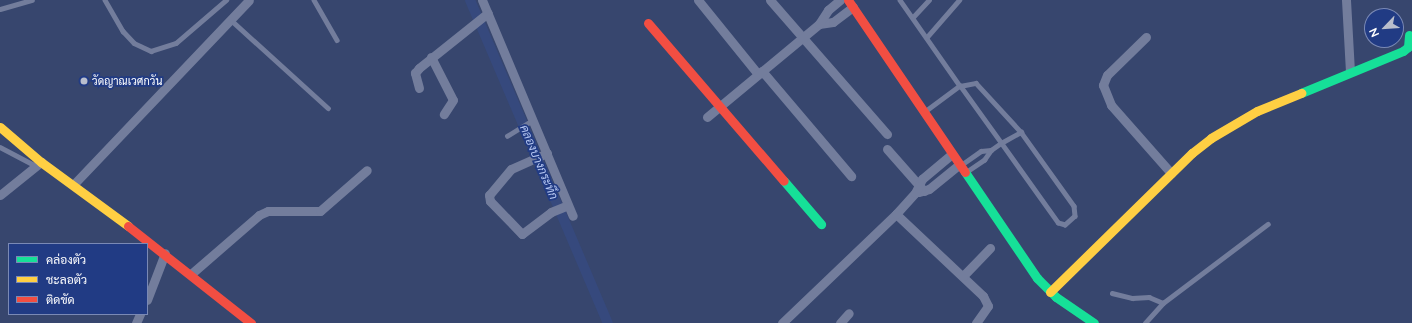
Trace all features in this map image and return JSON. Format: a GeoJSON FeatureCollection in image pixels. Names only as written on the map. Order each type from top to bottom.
{"type":"FeatureCollection","features":[{"type":"Feature","properties":{"kind":"street"},"geometry":{"type":"LineString","coordinates":[[73,185],[249,0]]}},
{"type":"Feature","properties":{"kind":"street"},"geometry":{"type":"LineString","coordinates":[[482,0],[484,15],[567,206],[573,216]]}},
{"type":"Feature","properties":{"kind":"street"},"geometry":{"type":"LineString","coordinates":[[698,0],[851,176]]}},
{"type":"Feature","properties":{"kind":"street"},"geometry":{"type":"LineString","coordinates":[[770,0],[887,134]]}},
{"type":"Feature","properties":{"kind":"street"},"geometry":{"type":"LineString","coordinates":[[707,117],[819,24],[828,10],[840,0]]}},
{"type":"Feature","properties":{"kind":"street"},"geometry":{"type":"LineString","coordinates":[[1346,0],[1350,72]]}},
{"type":"Feature","properties":{"kind":"street"},"geometry":{"type":"LineString","coordinates":[[819,24],[833,22],[851,4],[1021,257],[1050,292],[1094,323]]}},
{"type":"Feature","properties":{"kind":"street"},"geometry":{"type":"LineString","coordinates":[[420,88],[415,73],[431,57],[484,15]]}},
{"type":"Feature","properties":{"kind":"street"},"geometry":{"type":"LineString","coordinates":[[648,23],[821,224]]}},
{"type":"Feature","properties":{"kind":"street"},"geometry":{"type":"LineString","coordinates":[[1050,292],[1192,153],[1233,123],[1350,72],[1403,51],[1408,47],[1409,35]]}},
{"type":"Feature","properties":{"kind":"street"},"geometry":{"type":"LineString","coordinates":[[1146,37],[1107,74],[1103,85],[1111,105],[1171,173]]}},
{"type":"Feature","properties":{"kind":"street"},"geometry":{"type":"LineString","coordinates":[[431,57],[453,100],[444,114]]}},
{"type":"Feature","properties":{"kind":"street"},"geometry":{"type":"LineString","coordinates":[[0,127],[39,164],[73,185],[165,253],[251,323]]}},
{"type":"Feature","properties":{"kind":"street"},"geometry":{"type":"LineString","coordinates":[[887,149],[919,190]]}},
{"type":"Feature","properties":{"kind":"street"},"geometry":{"type":"LineString","coordinates":[[545,154],[511,169],[495,186],[489,195],[490,201],[522,234],[551,212],[567,206]]}},
{"type":"Feature","properties":{"kind":"street"},"geometry":{"type":"LineString","coordinates":[[785,322],[896,214],[952,154]]}},
{"type":"Feature","properties":{"kind":"street"},"geometry":{"type":"LineString","coordinates":[[0,195],[39,164]]}},
{"type":"Feature","properties":{"kind":"street"},"geometry":{"type":"LineString","coordinates":[[919,190],[961,168]]}},
{"type":"Feature","properties":{"kind":"street"},"geometry":{"type":"LineString","coordinates":[[191,274],[259,215],[268,211],[320,211],[367,170]]}},
{"type":"Feature","properties":{"kind":"street"},"geometry":{"type":"LineString","coordinates":[[896,214],[988,302],[986,312],[976,323]]}},
{"type":"Feature","properties":{"kind":"street"},"geometry":{"type":"LineString","coordinates":[[962,276],[990,248]]}},
{"type":"Feature","properties":{"kind":"street"},"geometry":{"type":"LineString","coordinates":[[148,297],[165,253]]}},
{"type":"Feature","properties":{"kind":"street"},"geometry":{"type":"LineString","coordinates":[[840,323],[849,313]]}},
{"type":"Feature","properties":{"kind":"lane"},"geometry":{"type":"LineString","coordinates":[[0,9],[32,0]]}},
{"type":"Feature","properties":{"kind":"lane"},"geometry":{"type":"LineString","coordinates":[[105,0],[123,31],[134,43],[151,51],[176,43],[226,0]]}},
{"type":"Feature","properties":{"kind":"lane"},"geometry":{"type":"LineString","coordinates":[[314,0],[337,40]]}},
{"type":"Feature","properties":{"kind":"lane"},"geometry":{"type":"LineString","coordinates":[[900,0],[913,17],[960,86],[1058,223],[1065,225],[1075,216],[1074,206],[1021,132],[976,82],[970,82],[960,86],[924,113]]}},
{"type":"Feature","properties":{"kind":"lane"},"geometry":{"type":"LineString","coordinates":[[913,17],[929,0]]}},
{"type":"Feature","properties":{"kind":"lane"},"geometry":{"type":"LineString","coordinates":[[926,37],[959,0]]}},
{"type":"Feature","properties":{"kind":"lane"},"geometry":{"type":"LineString","coordinates":[[231,20],[328,108]]}},
{"type":"Feature","properties":{"kind":"lane"},"geometry":{"type":"LineString","coordinates":[[507,136],[531,122]]}},
{"type":"Feature","properties":{"kind":"lane"},"geometry":{"type":"LineString","coordinates":[[961,168],[984,160],[991,150],[1021,132]]}},
{"type":"Feature","properties":{"kind":"lane"},"geometry":{"type":"LineString","coordinates":[[0,147],[39,164]]}},
{"type":"Feature","properties":{"kind":"lane"},"geometry":{"type":"LineString","coordinates":[[961,168],[981,151],[991,150]]}},
{"type":"Feature","properties":{"kind":"lane"},"geometry":{"type":"LineString","coordinates":[[1145,323],[1163,304],[1268,224]]}},
{"type":"Feature","properties":{"kind":"lane"},"geometry":{"type":"LineString","coordinates":[[1112,293],[1132,298],[1149,297],[1163,304]]}},
{"type":"Feature","properties":{"kind":"waterway","name":"คลองบางกระทึก"},"geometry":{"type":"LineString","coordinates":[[470,0],[608,323]]}},
{"type":"Feature","properties":{"kind":"traffic: fast"},"geometry":{"type":"LineString","coordinates":[[1301,93],[1403,51],[1408,47],[1409,35]]}},
{"type":"Feature","properties":{"kind":"traffic: fast"},"geometry":{"type":"LineString","coordinates":[[965,172],[1037,278],[1056,297],[1094,323]]}},
{"type":"Feature","properties":{"kind":"traffic: fast"},"geometry":{"type":"LineString","coordinates":[[784,181],[821,224]]}},
{"type":"Feature","properties":{"kind":"traffic: slow"},"geometry":{"type":"LineString","coordinates":[[1050,292],[1192,153],[1211,138],[1257,111],[1301,93]]}},
{"type":"Feature","properties":{"kind":"traffic: slow"},"geometry":{"type":"LineString","coordinates":[[0,127],[41,162],[128,226]]}},
{"type":"Feature","properties":{"kind":"traffic: jam"},"geometry":{"type":"LineString","coordinates":[[848,0],[965,172]]}},
{"type":"Feature","properties":{"kind":"traffic: jam"},"geometry":{"type":"LineString","coordinates":[[648,23],[784,181]]}},
{"type":"Feature","properties":{"kind":"traffic: jam"},"geometry":{"type":"LineString","coordinates":[[128,226],[251,323]]}},
{"type":"Feature","properties":{"kind":"place","name":"วัดญาณเวศกวัน"},"geometry":{"type":"Point","coordinates":[84,81]}}]}
